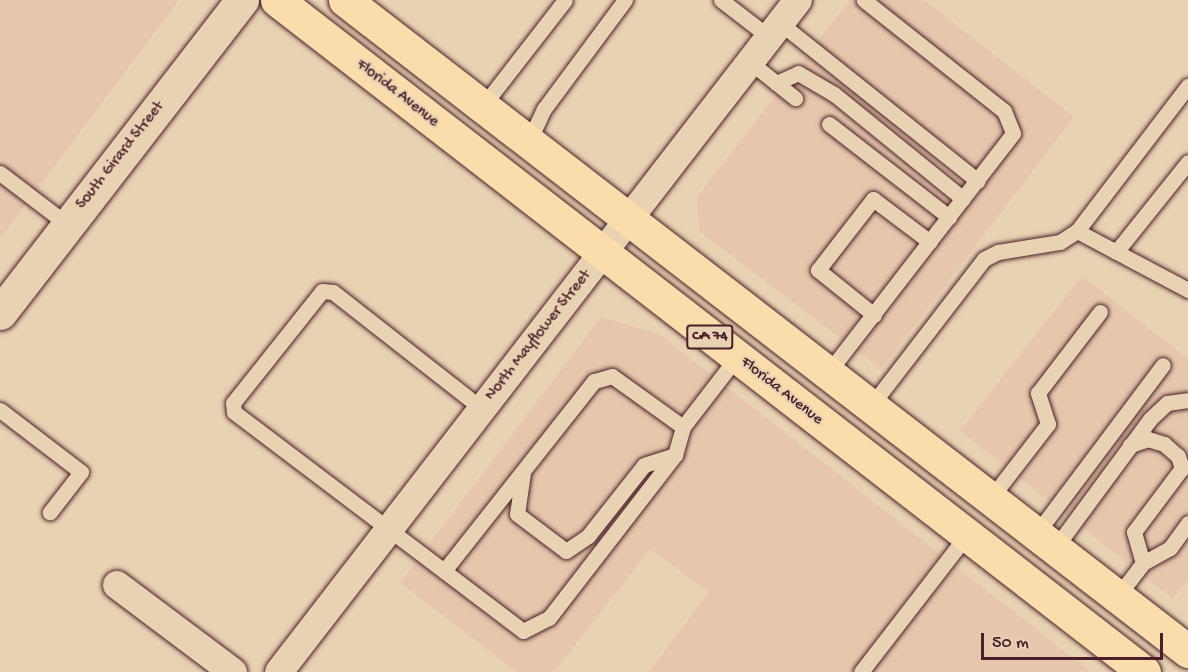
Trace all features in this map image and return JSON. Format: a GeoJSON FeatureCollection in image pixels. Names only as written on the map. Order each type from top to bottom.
{"type":"FeatureCollection","features":[{"type":"Feature","properties":{"kind":"main road","name":"Florida Avenue"},"geometry":{"type":"LineString","coordinates":[[277,0],[1144,672]]}},
{"type":"Feature","properties":{"kind":"main road","name":"CA 74"},"geometry":{"type":"LineString","coordinates":[[345,0],[826,374],[1188,651]]}},
{"type":"Feature","properties":{"kind":"street","name":"South Girard Street"},"geometry":{"type":"LineString","coordinates":[[0,313],[242,0]]}},
{"type":"Feature","properties":{"kind":"street","name":"North Mayflower Street"},"geometry":{"type":"LineString","coordinates":[[279,672],[798,0]]}},
{"type":"Feature","properties":{"kind":"street"},"geometry":{"type":"LineString","coordinates":[[117,585],[233,672]]}},
{"type":"Feature","properties":{"kind":"lane"},"geometry":{"type":"LineString","coordinates":[[528,143],[544,110],[625,0]]}},
{"type":"Feature","properties":{"kind":"lane"},"geometry":{"type":"LineString","coordinates":[[721,0],[775,30],[978,181]]}},
{"type":"Feature","properties":{"kind":"lane"},"geometry":{"type":"LineString","coordinates":[[826,374],[978,181],[1012,133],[1004,111],[864,0]]}},
{"type":"Feature","properties":{"kind":"lane"},"geometry":{"type":"LineString","coordinates":[[482,107],[563,1]]}},
{"type":"Feature","properties":{"kind":"lane"},"geometry":{"type":"LineString","coordinates":[[750,62],[795,98]]}},
{"type":"Feature","properties":{"kind":"lane"},"geometry":{"type":"LineString","coordinates":[[776,83],[798,73],[834,94],[963,199]]}},
{"type":"Feature","properties":{"kind":"lane"},"geometry":{"type":"LineString","coordinates":[[870,407],[984,259],[998,252],[1060,242],[1077,231],[1188,86]]}},
{"type":"Feature","properties":{"kind":"lane"},"geometry":{"type":"LineString","coordinates":[[829,124],[950,217]]}},
{"type":"Feature","properties":{"kind":"lane"},"geometry":{"type":"LineString","coordinates":[[1116,252],[1188,162]]}},
{"type":"Feature","properties":{"kind":"lane"},"geometry":{"type":"LineString","coordinates":[[0,173],[68,225]]}},
{"type":"Feature","properties":{"kind":"lane"},"geometry":{"type":"LineString","coordinates":[[874,315],[818,270],[873,199],[930,242]]}},
{"type":"Feature","properties":{"kind":"lane"},"geometry":{"type":"LineString","coordinates":[[1077,231],[1188,291]]}},
{"type":"Feature","properties":{"kind":"lane"},"geometry":{"type":"LineString","coordinates":[[482,409],[333,292],[322,291],[233,403],[234,412],[523,631],[549,618],[675,455],[683,427],[736,357]]}},
{"type":"Feature","properties":{"kind":"lane"},"geometry":{"type":"LineString","coordinates":[[990,499],[1047,424],[1038,393],[1100,312]]}},
{"type":"Feature","properties":{"kind":"lane"},"geometry":{"type":"LineString","coordinates":[[1045,541],[1163,365]]}},
{"type":"Feature","properties":{"kind":"lane"},"geometry":{"type":"LineString","coordinates":[[444,571],[594,381],[612,376],[683,427]]}},
{"type":"Feature","properties":{"kind":"lane"},"geometry":{"type":"LineString","coordinates":[[1045,541],[1167,403],[1188,400]]}},
{"type":"Feature","properties":{"kind":"lane"},"geometry":{"type":"LineString","coordinates":[[0,410],[81,472],[50,512]]}},
{"type":"Feature","properties":{"kind":"lane"},"geometry":{"type":"LineString","coordinates":[[1130,445],[1148,439],[1164,444],[1178,456],[1182,468],[1134,532],[1143,563]]}},
{"type":"Feature","properties":{"kind":"lane"},"geometry":{"type":"LineString","coordinates":[[524,470],[517,514],[566,551],[588,536],[644,465],[675,455]]}},
{"type":"Feature","properties":{"kind":"lane"},"geometry":{"type":"LineString","coordinates":[[1117,597],[1143,563],[1170,548],[1188,523]]}},
{"type":"Feature","properties":{"kind":"lane"},"geometry":{"type":"LineString","coordinates":[[861,672],[967,535]]}},
{"type":"Feature","properties":{"kind":"shaded area"},"geometry":{"type":"Polygon","coordinates":[[[0,0],[179,0],[0,239],[0,0]]]}},
{"type":"Feature","properties":{"kind":"shaded area"},"geometry":{"type":"Polygon","coordinates":[[[850,0],[924,0],[1074,117],[881,369],[700,232],[697,197],[850,0]]]}},
{"type":"Feature","properties":{"kind":"shaded area"},"geometry":{"type":"Polygon","coordinates":[[[1082,276],[1188,359],[1188,579],[1173,599],[960,431],[1082,276]]]}},
{"type":"Feature","properties":{"kind":"shaded area"},"geometry":{"type":"Polygon","coordinates":[[[601,317],[659,334],[1091,672],[649,672],[709,592],[650,549],[554,672],[517,672],[400,583],[601,317]]]}}]}
